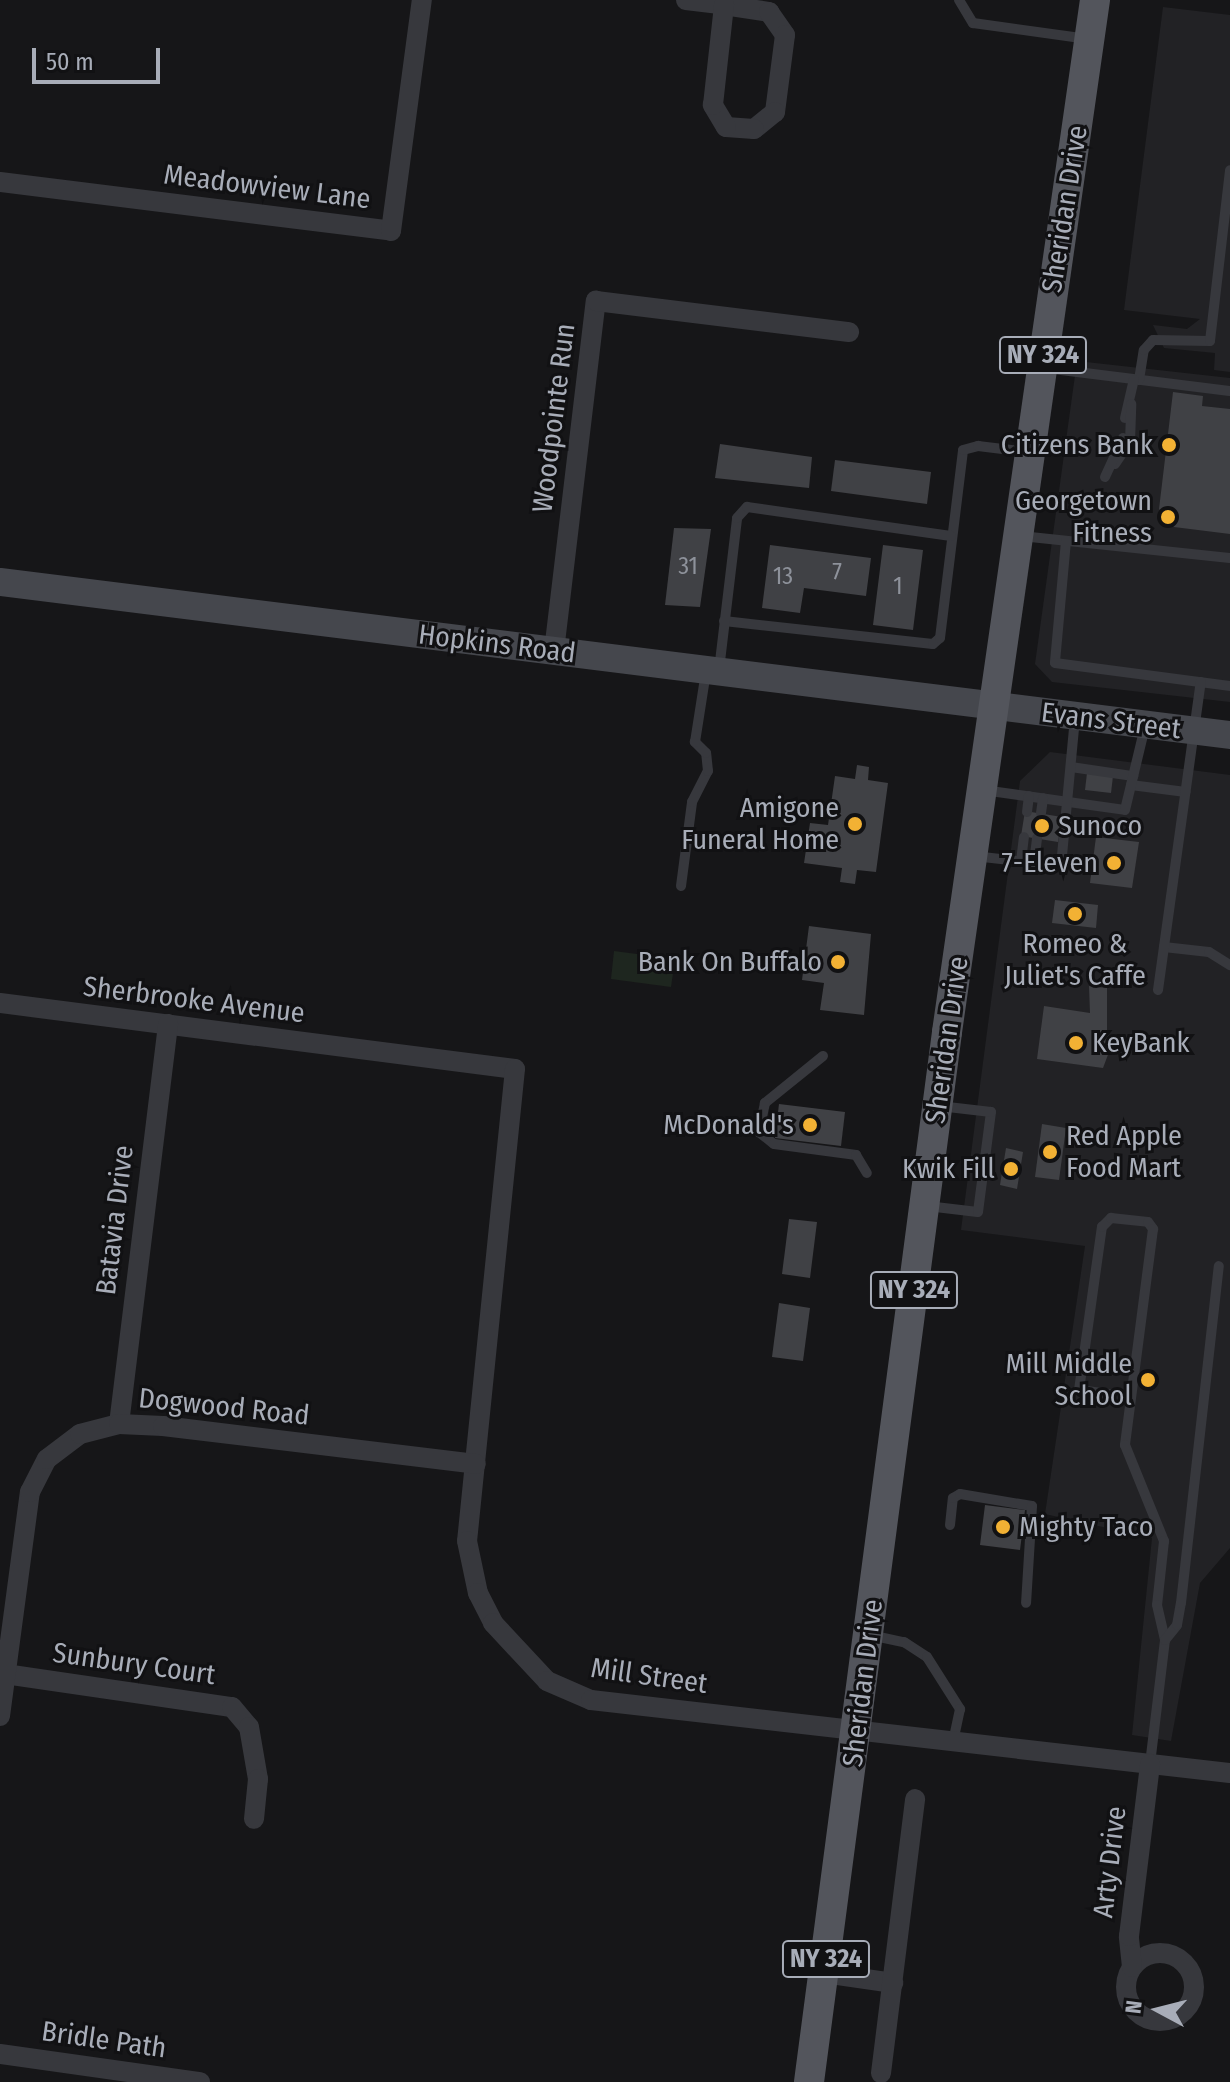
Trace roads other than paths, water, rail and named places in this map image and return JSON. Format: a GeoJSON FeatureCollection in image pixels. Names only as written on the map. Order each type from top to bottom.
{"type":"FeatureCollection","features":[{"type":"Feature","properties":{"kind":"main road","name":"Sheridan Drive"},"geometry":{"type":"LineString","coordinates":[[809,2082],[1016,535],[1095,0]]}},
{"type":"Feature","properties":{"kind":"street","name":"Meadowview Lane"},"geometry":{"type":"LineString","coordinates":[[0,182],[391,231],[422,0]]}},
{"type":"Feature","properties":{"kind":"street"},"geometry":{"type":"LineString","coordinates":[[686,0],[724,5],[769,12],[785,35],[775,112],[754,129],[726,127],[713,105],[724,5]]}},
{"type":"Feature","properties":{"kind":"street","name":"Woodpointe Run"},"geometry":{"type":"LineString","coordinates":[[554,651],[596,301],[849,332]]}},
{"type":"Feature","properties":{"kind":"street","name":"Hopkins Road"},"geometry":{"type":"LineString","coordinates":[[0,582],[993,707]]}},
{"type":"Feature","properties":{"kind":"street","name":"Evans Street"},"geometry":{"type":"LineString","coordinates":[[993,707],[1230,735]]}},
{"type":"Feature","properties":{"kind":"street","name":"Sherbrooke Avenue"},"geometry":{"type":"LineString","coordinates":[[0,1003],[381,1053]]}},
{"type":"Feature","properties":{"kind":"street","name":"Batavia Drive"},"geometry":{"type":"LineString","coordinates":[[119,1424],[168,1024]]}},
{"type":"Feature","properties":{"kind":"street","name":"Mill Street"},"geometry":{"type":"LineString","coordinates":[[381,1053],[515,1069],[467,1541],[478,1593],[506,1641],[547,1681],[591,1700],[1230,1773]]}},
{"type":"Feature","properties":{"kind":"street","name":"Dogwood Road"},"geometry":{"type":"LineString","coordinates":[[0,1716],[37,1475],[61,1446],[119,1424],[476,1464]]}},
{"type":"Feature","properties":{"kind":"street","name":"Sunbury Court"},"geometry":{"type":"LineString","coordinates":[[5,1674],[232,1707],[249,1727],[258,1779],[254,1819]]}},
{"type":"Feature","properties":{"kind":"street","name":"Arty Drive"},"geometry":{"type":"LineString","coordinates":[[1132,1967],[1129,1936],[1150,1764]]}},
{"type":"Feature","properties":{"kind":"street"},"geometry":{"type":"LineString","coordinates":[[881,2073],[915,1799]]}},
{"type":"Feature","properties":{"kind":"street"},"geometry":{"type":"LineString","coordinates":[[824,1973],[893,1983]]}},
{"type":"Feature","properties":{"kind":"street","name":"Bridle Path"},"geometry":{"type":"LineString","coordinates":[[0,2054],[200,2082]]}},
{"type":"Feature","properties":{"kind":"lane"},"geometry":{"type":"LineString","coordinates":[[959,0],[973,23],[1090,39]]}},
{"type":"Feature","properties":{"kind":"lane"},"geometry":{"type":"LineString","coordinates":[[1125,418],[1144,350],[1153,340],[1210,341],[1230,170]]}},
{"type":"Feature","properties":{"kind":"lane"},"geometry":{"type":"LineString","coordinates":[[1041,367],[1230,391]]}},
{"type":"Feature","properties":{"kind":"lane"},"geometry":{"type":"LineString","coordinates":[[1105,477],[1130,442],[1131,404]]}},
{"type":"Feature","properties":{"kind":"lane"},"geometry":{"type":"LineString","coordinates":[[1115,464],[1123,438]]}},
{"type":"Feature","properties":{"kind":"lane"},"geometry":{"type":"LineString","coordinates":[[724,621],[933,644],[940,638],[963,450],[978,446],[1029,452]]}},
{"type":"Feature","properties":{"kind":"lane"},"geometry":{"type":"LineString","coordinates":[[681,886],[692,802],[708,771],[706,753],[695,742],[724,621],[737,518],[747,507],[951,536]]}},
{"type":"Feature","properties":{"kind":"lane"},"geometry":{"type":"LineString","coordinates":[[1016,535],[1230,558]]}},
{"type":"Feature","properties":{"kind":"lane"},"geometry":{"type":"LineString","coordinates":[[1066,541],[1055,663],[1230,686]]}},
{"type":"Feature","properties":{"kind":"lane"},"geometry":{"type":"LineString","coordinates":[[1158,990],[1201,682]]}},
{"type":"Feature","properties":{"kind":"lane"},"geometry":{"type":"LineString","coordinates":[[972,856],[1061,866],[1075,717]]}},
{"type":"Feature","properties":{"kind":"lane"},"geometry":{"type":"LineString","coordinates":[[982,789],[1125,810],[1146,725]]}},
{"type":"Feature","properties":{"kind":"lane"},"geometry":{"type":"LineString","coordinates":[[1071,767],[1186,792]]}},
{"type":"Feature","properties":{"kind":"lane"},"geometry":{"type":"LineString","coordinates":[[1027,812],[1029,796]]}},
{"type":"Feature","properties":{"kind":"lane"},"geometry":{"type":"LineString","coordinates":[[1041,813],[1043,798]]}},
{"type":"Feature","properties":{"kind":"lane"},"geometry":{"type":"LineString","coordinates":[[1021,861],[1024,837]]}},
{"type":"Feature","properties":{"kind":"lane"},"geometry":{"type":"LineString","coordinates":[[1034,863],[1037,838]]}},
{"type":"Feature","properties":{"kind":"lane"},"geometry":{"type":"LineString","coordinates":[[1164,947],[1209,952],[1230,965]]}},
{"type":"Feature","properties":{"kind":"lane"},"geometry":{"type":"LineString","coordinates":[[823,1056],[765,1103],[759,1132],[774,1144],[856,1155],[867,1173]]}},
{"type":"Feature","properties":{"kind":"lane"},"geometry":{"type":"LineString","coordinates":[[925,1206],[978,1212],[982,1184],[991,1112],[938,1106]]}},
{"type":"Feature","properties":{"kind":"lane"},"geometry":{"type":"LineString","coordinates":[[1131,1397],[1079,1390],[1102,1227],[1117,1217],[1153,1229],[1126,1453],[1164,1541],[1157,1605],[1165,1640],[1150,1764]]}},
{"type":"Feature","properties":{"kind":"lane"},"geometry":{"type":"LineString","coordinates":[[1165,1640],[1177,1625],[1181,1603],[1219,1266]]}},
{"type":"Feature","properties":{"kind":"lane"},"geometry":{"type":"LineString","coordinates":[[950,1525],[955,1495],[1032,1506],[1026,1603]]}},
{"type":"Feature","properties":{"kind":"lane"},"geometry":{"type":"LineString","coordinates":[[870,1635],[904,1642],[927,1657],[956,1695],[960,1709],[953,1741]]}},
{"type":"Feature","properties":{"kind":"place","name":"Citizens Bank"},"geometry":{"type":"Point","coordinates":[1169,445]}},
{"type":"Feature","properties":{"kind":"place","name":"Georgetown Fitness"},"geometry":{"type":"Point","coordinates":[1168,517]}},
{"type":"Feature","properties":{"kind":"place","name":"Amigone Funeral Home"},"geometry":{"type":"Point","coordinates":[855,824]}},
{"type":"Feature","properties":{"kind":"place","name":"Sunoco"},"geometry":{"type":"Point","coordinates":[1042,826]}},
{"type":"Feature","properties":{"kind":"place","name":"7-Eleven"},"geometry":{"type":"Point","coordinates":[1114,863]}},
{"type":"Feature","properties":{"kind":"place","name":"Romeo & Juliet's Caffe"},"geometry":{"type":"Point","coordinates":[1075,914]}},
{"type":"Feature","properties":{"kind":"place","name":"Bank On Buffalo"},"geometry":{"type":"Point","coordinates":[838,962]}},
{"type":"Feature","properties":{"kind":"place","name":"KeyBank"},"geometry":{"type":"Point","coordinates":[1076,1043]}},
{"type":"Feature","properties":{"kind":"place","name":"McDonald's"},"geometry":{"type":"Point","coordinates":[810,1125]}},
{"type":"Feature","properties":{"kind":"place","name":"Red Apple Food Mart"},"geometry":{"type":"Point","coordinates":[1050,1152]}},
{"type":"Feature","properties":{"kind":"place","name":"Kwik Fill"},"geometry":{"type":"Point","coordinates":[1011,1169]}},
{"type":"Feature","properties":{"kind":"place","name":"Mill Middle School"},"geometry":{"type":"Point","coordinates":[1148,1380]}},
{"type":"Feature","properties":{"kind":"place","name":"Mighty Taco"},"geometry":{"type":"Point","coordinates":[1003,1527]}}]}
